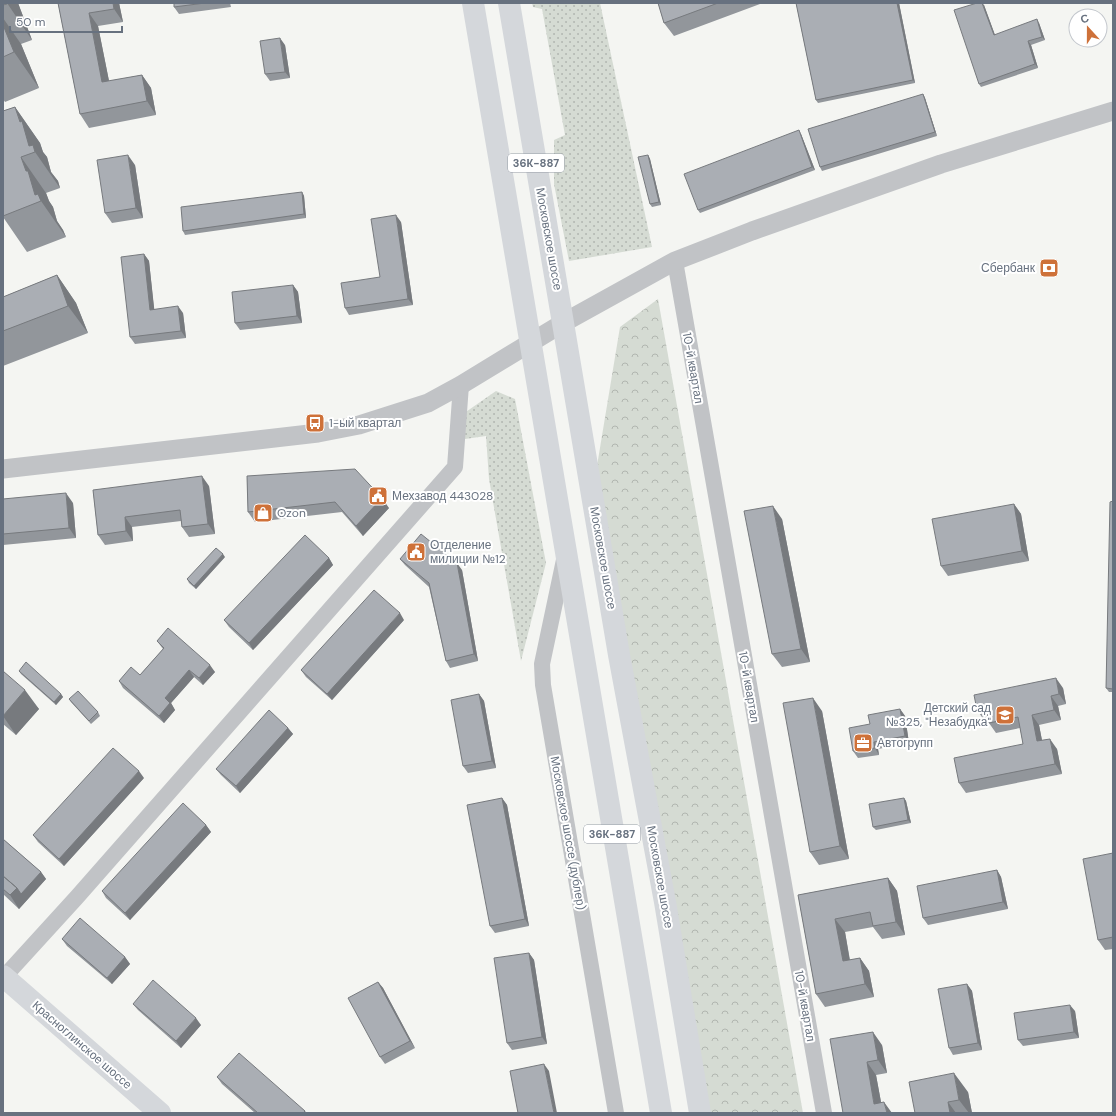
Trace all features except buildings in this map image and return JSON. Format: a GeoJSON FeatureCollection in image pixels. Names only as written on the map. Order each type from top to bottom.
{"type":"FeatureCollection","features":[{"type":"Feature","properties":{"kind":"main road","name":"36К-887"},"geometry":{"type":"LineString","coordinates":[[473,3],[565,554],[661,1113]]}},
{"type":"Feature","properties":{"kind":"main road","name":"Московское шоссе"},"geometry":{"type":"LineString","coordinates":[[509,3],[700,1113]]}},
{"type":"Feature","properties":{"kind":"main road","name":"Красноглинское шоссе"},"geometry":{"type":"LineString","coordinates":[[3,976],[160,1113]]}},
{"type":"Feature","properties":{"kind":"street"},"geometry":{"type":"LineString","coordinates":[[3,469],[318,433],[359,425],[428,403],[461,385],[563,323],[675,262],[752,231],[941,164],[1113,111]]}},
{"type":"Feature","properties":{"kind":"street","name":"10-й квартал"},"geometry":{"type":"LineString","coordinates":[[675,262],[824,1113]]}},
{"type":"Feature","properties":{"kind":"street"},"geometry":{"type":"LineString","coordinates":[[3,976],[77,897],[455,466],[461,385]]}},
{"type":"Feature","properties":{"kind":"street","name":"Московское шоссе (дублер)"},"geometry":{"type":"LineString","coordinates":[[565,554],[542,664],[543,685],[616,1113]]}},
{"type":"Feature","properties":{"kind":"green space"},"geometry":{"type":"Polygon","coordinates":[[[532,3],[600,3],[652,247],[569,261],[554,184],[554,140],[565,135],[542,9],[533,7],[532,3]]]}},
{"type":"Feature","properties":{"kind":"green space"},"geometry":{"type":"Polygon","coordinates":[[[658,299],[803,1113],[700,1113],[592,496],[620,327],[658,299]]]}},
{"type":"Feature","properties":{"kind":"green space"},"geometry":{"type":"Polygon","coordinates":[[[496,391],[515,399],[546,563],[521,661],[489,479],[486,436],[458,440],[460,416],[496,391]]]}},
{"type":"Feature","properties":{"kind":"place","name":"Сбербанк"},"geometry":{"type":"Point","coordinates":[1049,268]}},
{"type":"Feature","properties":{"kind":"place","name":"1-ый квартал"},"geometry":{"type":"Point","coordinates":[315,423]}},
{"type":"Feature","properties":{"kind":"place","name":"Мехзавод 443028"},"geometry":{"type":"Point","coordinates":[378,496]}},
{"type":"Feature","properties":{"kind":"place","name":"Ozon"},"geometry":{"type":"Point","coordinates":[263,513]}},
{"type":"Feature","properties":{"kind":"place","name":"Отделение милиции №12"},"geometry":{"type":"Point","coordinates":[416,552]}},
{"type":"Feature","properties":{"kind":"place","name":"Детский сад №325, \"Незабудка\""},"geometry":{"type":"Point","coordinates":[1005,715]}},
{"type":"Feature","properties":{"kind":"place","name":"Автогрупп"},"geometry":{"type":"Point","coordinates":[863,743]}}]}
